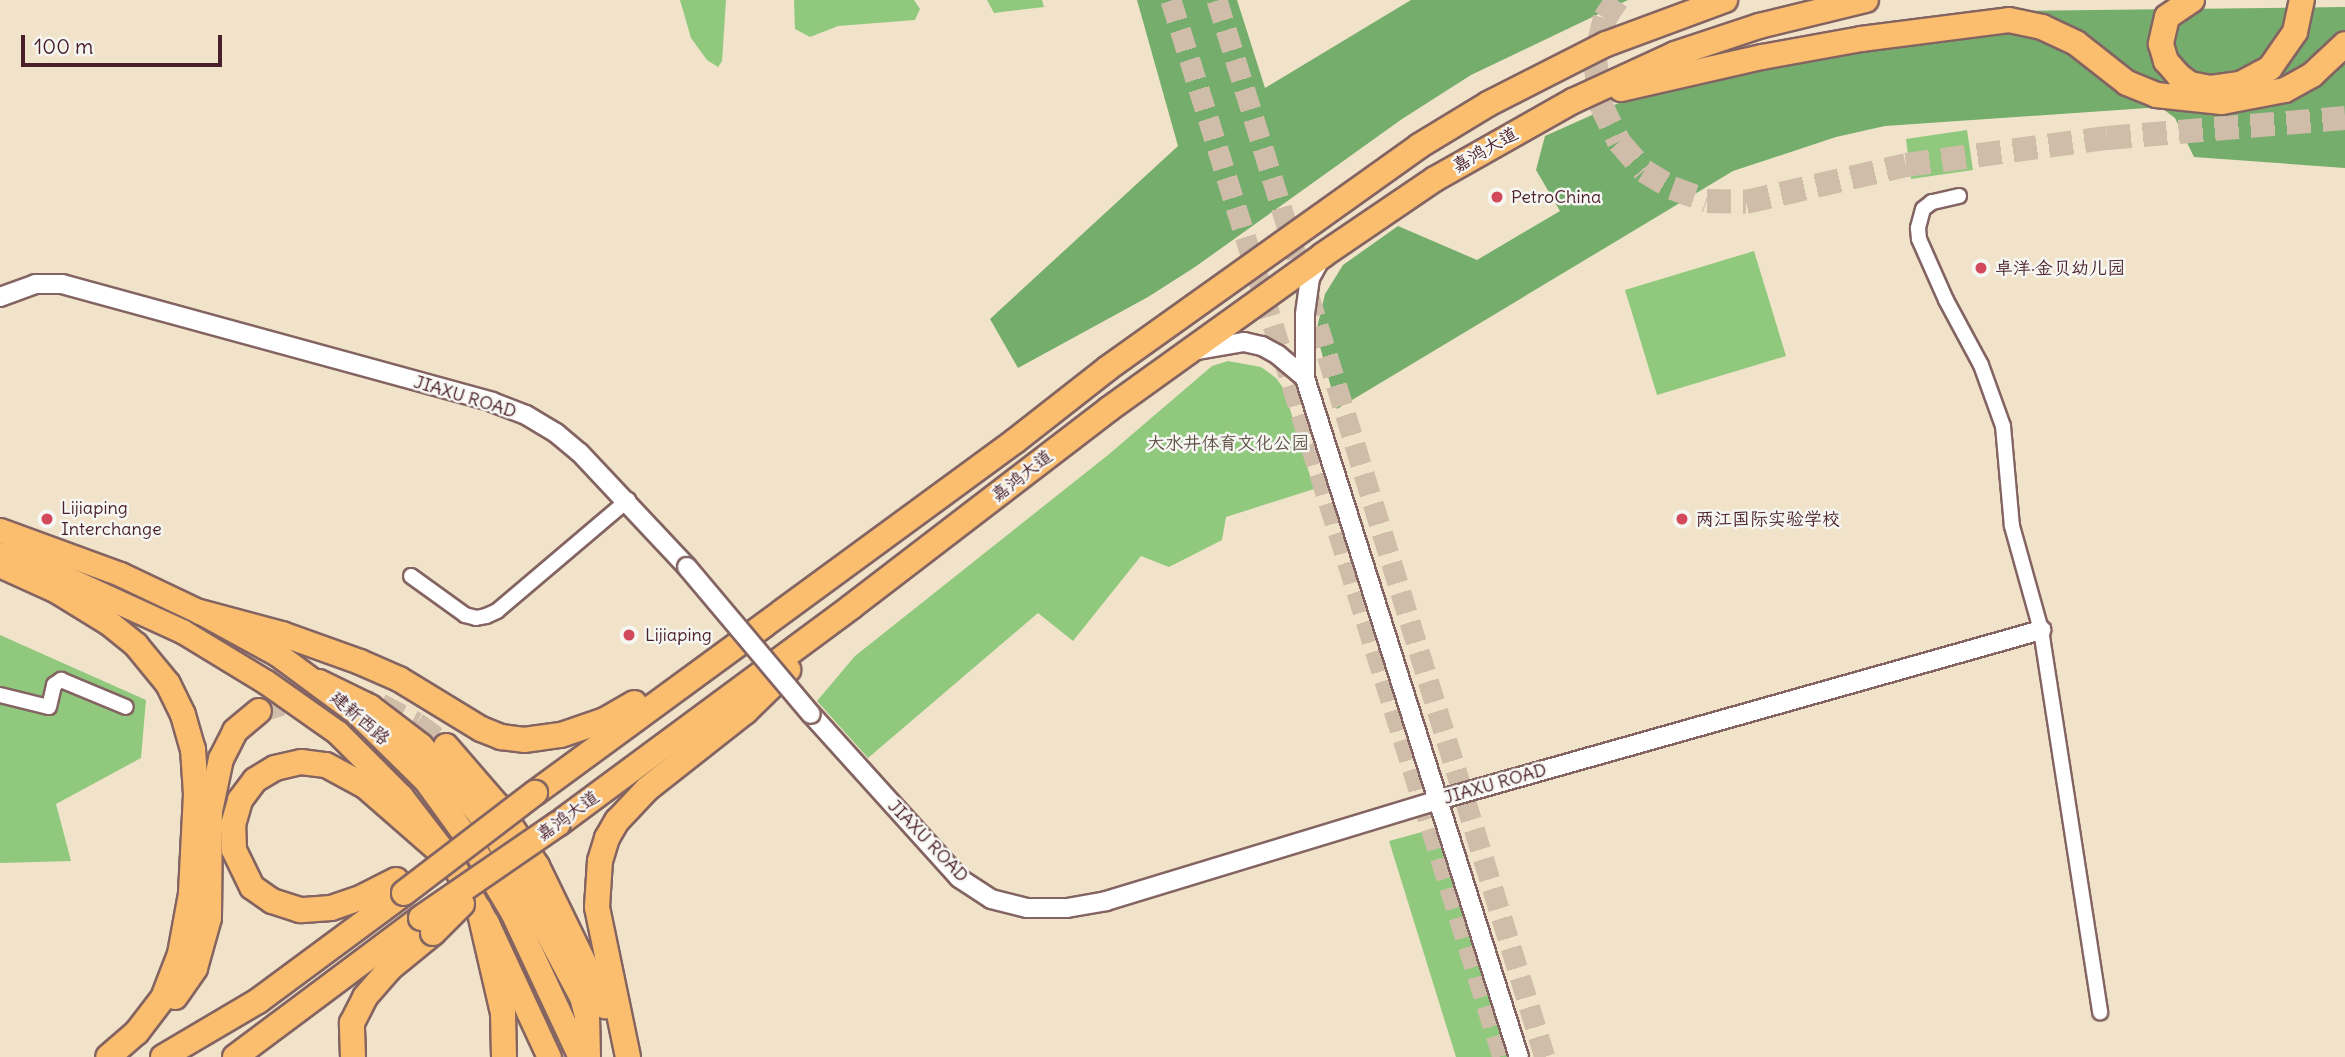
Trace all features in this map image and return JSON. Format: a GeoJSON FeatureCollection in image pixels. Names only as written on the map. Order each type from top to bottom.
{"type":"FeatureCollection","features":[{"type":"Feature","properties":{"kind":"highway","name":"嘉鸿大道"},"geometry":{"type":"LineString","coordinates":[[163,1057],[258,1001],[400,887],[535,793],[1014,441],[1129,353],[1419,146],[1488,104],[1606,44],[1725,0]]}},
{"type":"Feature","properties":{"kind":"highway","name":"嘉鸿大道"},"geometry":{"type":"LineString","coordinates":[[235,1057],[427,926],[503,862],[851,607],[1109,408],[1323,255],[1435,179],[1573,101],[1675,54],[1759,26],[1866,0]]}},
{"type":"Feature","properties":{"kind":"highway"},"geometry":{"type":"LineString","coordinates":[[2192,0],[2167,17],[2161,44],[2166,61],[2179,76],[2190,84],[2211,88],[2240,84],[2270,68],[2295,32],[2302,0]]}},
{"type":"Feature","properties":{"kind":"highway"},"geometry":{"type":"LineString","coordinates":[[1573,101],[1762,57],[1969,23],[2009,20],[2042,27],[2076,43],[2127,83],[2156,95],[2190,101],[2222,102],[2286,90],[2312,75],[2345,44]]}},
{"type":"Feature","properties":{"kind":"highway"},"geometry":{"type":"LineString","coordinates":[[0,565],[57,591],[124,634],[168,684],[188,729],[196,794],[188,917],[170,986],[137,1032]]}},
{"type":"Feature","properties":{"kind":"highway"},"geometry":{"type":"LineString","coordinates":[[628,1057],[597,907],[600,861],[607,838],[617,821],[646,789],[746,711],[851,607]]}},
{"type":"Feature","properties":{"kind":"highway"},"geometry":{"type":"LineString","coordinates":[[200,612],[282,634],[360,662],[399,679],[481,729],[501,737],[524,740],[561,736],[605,720],[718,657]]}},
{"type":"Feature","properties":{"kind":"highway"},"geometry":{"type":"LineString","coordinates":[[318,682],[370,707],[440,765],[499,841],[569,970],[587,1016],[588,1057]]}},
{"type":"Feature","properties":{"kind":"highway"},"geometry":{"type":"LineString","coordinates":[[108,1057],[178,994],[201,954],[209,918],[210,811],[216,775],[235,731],[260,711]]}},
{"type":"Feature","properties":{"kind":"highway"},"geometry":{"type":"LineString","coordinates":[[446,746],[497,805],[537,866],[600,992],[621,1057]]}},
{"type":"Feature","properties":{"kind":"highway"},"geometry":{"type":"LineString","coordinates":[[400,887],[331,908],[300,910],[272,901],[252,887],[234,850],[233,825],[240,800],[255,780],[275,768],[301,762],[326,765],[365,786],[451,861]]}},
{"type":"Feature","properties":{"kind":"highway"},"geometry":{"type":"LineString","coordinates":[[479,909],[503,1013],[504,1057]]}},
{"type":"Feature","properties":{"kind":"highway"},"geometry":{"type":"LineString","coordinates":[[353,1057],[352,1023],[365,997],[427,926]]}},
{"type":"Feature","properties":{"kind":"main road","name":"建新西路"},"geometry":{"type":"LineString","coordinates":[[0,530],[120,574],[200,612],[277,654],[318,682],[394,747],[449,811],[512,912],[580,1057]]}},
{"type":"Feature","properties":{"kind":"main road","name":"建新西路"},"geometry":{"type":"LineString","coordinates":[[0,554],[66,578],[182,631],[306,709],[337,732],[401,796],[451,861],[479,909],[549,1057]]}},
{"type":"Feature","properties":{"kind":"street"},"geometry":{"type":"LineString","coordinates":[[1959,196],[1932,202],[1923,209],[1919,218],[1919,239],[1946,300],[1982,365],[2003,426],[2012,526],[2041,630],[2100,1012]]}},
{"type":"Feature","properties":{"kind":"street"},"geometry":{"type":"LineString","coordinates":[[1323,255],[1310,278],[1304,315],[1306,378],[1519,1057]]}},
{"type":"Feature","properties":{"kind":"street","name":"JIAXU ROAD"},"geometry":{"type":"LineString","coordinates":[[0,298],[36,284],[62,284],[492,402],[526,415],[556,433],[628,500],[811,714],[960,878],[991,899],[1027,908],[1067,908],[1106,901],[1438,800],[2041,630]]}},
{"type":"Feature","properties":{"kind":"street"},"geometry":{"type":"LineString","coordinates":[[1188,352],[1244,342],[1262,346],[1278,355],[1306,378]]}},
{"type":"Feature","properties":{"kind":"street"},"geometry":{"type":"LineString","coordinates":[[411,576],[465,615],[476,618],[486,616],[497,611],[628,500]]}},
{"type":"Feature","properties":{"kind":"street"},"geometry":{"type":"LineString","coordinates":[[0,695],[49,707],[54,685],[61,680],[126,707]]}},
{"type":"Feature","properties":{"kind":"green space"},"geometry":{"type":"Polygon","coordinates":[[[680,0],[726,0],[722,61],[718,67],[707,60],[691,38],[680,0]]]}},
{"type":"Feature","properties":{"kind":"green space"},"geometry":{"type":"Polygon","coordinates":[[[794,0],[914,0],[920,9],[915,20],[838,26],[810,37],[795,29],[794,0]]]}},
{"type":"Feature","properties":{"kind":"green space"},"geometry":{"type":"Polygon","coordinates":[[[987,0],[1042,0],[1044,7],[994,13],[987,0]]]}},
{"type":"Feature","properties":{"kind":"green space"},"geometry":{"type":"Polygon","coordinates":[[[1137,0],[1237,0],[1265,88],[1411,0],[1628,0],[1471,75],[1402,119],[1195,267],[1148,297],[1018,368],[990,319],[1178,146],[1137,0]]]}},
{"type":"Feature","properties":{"kind":"green space"},"geometry":{"type":"Polygon","coordinates":[[[2345,7],[2345,168],[2194,157],[2175,118],[2163,109],[2147,108],[1885,126],[1836,137],[1733,171],[1337,409],[1316,332],[1325,294],[1343,265],[1398,226],[1477,260],[1560,211],[1536,170],[1545,136],[1621,102],[1657,88],[2000,11],[2345,7]]]}},
{"type":"Feature","properties":{"kind":"green space"},"geometry":{"type":"Polygon","coordinates":[[[1967,130],[1973,170],[1911,179],[1906,139],[1967,130]]]}},
{"type":"Feature","properties":{"kind":"green space"},"geometry":{"type":"Polygon","coordinates":[[[1754,251],[1786,356],[1657,395],[1625,290],[1754,251]]]}},
{"type":"Feature","properties":{"kind":"green space","name":"大水井体育文化公园"},"geometry":{"type":"Polygon","coordinates":[[[1228,361],[1261,367],[1276,378],[1284,389],[1314,489],[1226,517],[1222,540],[1169,567],[1141,556],[1073,641],[1038,613],[868,758],[817,701],[855,656],[1108,455],[1212,366],[1228,361]]]}},
{"type":"Feature","properties":{"kind":"green space"},"geometry":{"type":"Polygon","coordinates":[[[0,635],[146,700],[141,758],[56,804],[71,861],[0,863],[0,635]]]}},
{"type":"Feature","properties":{"kind":"green space"},"geometry":{"type":"Polygon","coordinates":[[[1422,832],[1441,841],[1510,1057],[1456,1057],[1389,841],[1422,832]]]}},
{"type":"Feature","properties":{"kind":"tunnel"},"geometry":{"type":"LineString","coordinates":[[1171,0],[1503,1057]]}},
{"type":"Feature","properties":{"kind":"tunnel"},"geometry":{"type":"LineString","coordinates":[[1217,0],[1545,1057]]}},
{"type":"Feature","properties":{"kind":"tunnel"},"geometry":{"type":"LineString","coordinates":[[1617,0],[1605,18],[1595,58],[1600,103],[1619,142],[1644,171],[1672,188],[1707,201],[1746,202],[1906,165],[2107,138],[2345,118]]}},
{"type":"Feature","properties":{"kind":"tunnel"},"geometry":{"type":"LineString","coordinates":[[259,711],[308,695],[348,698],[380,705],[416,724],[446,746]]}},
{"type":"Feature","properties":{"kind":"place","name":"PetroChina"},"geometry":{"type":"Point","coordinates":[1497,197]}},
{"type":"Feature","properties":{"kind":"place","name":"卓洋·金贝幼儿园"},"geometry":{"type":"Point","coordinates":[1981,268]}},
{"type":"Feature","properties":{"kind":"place","name":"Lijiaping Interchange"},"geometry":{"type":"Point","coordinates":[47,519]}},
{"type":"Feature","properties":{"kind":"place","name":"两江国际实验学校"},"geometry":{"type":"Point","coordinates":[1682,519]}},
{"type":"Feature","properties":{"kind":"place","name":"Lijiaping"},"geometry":{"type":"Point","coordinates":[629,635]}}]}
